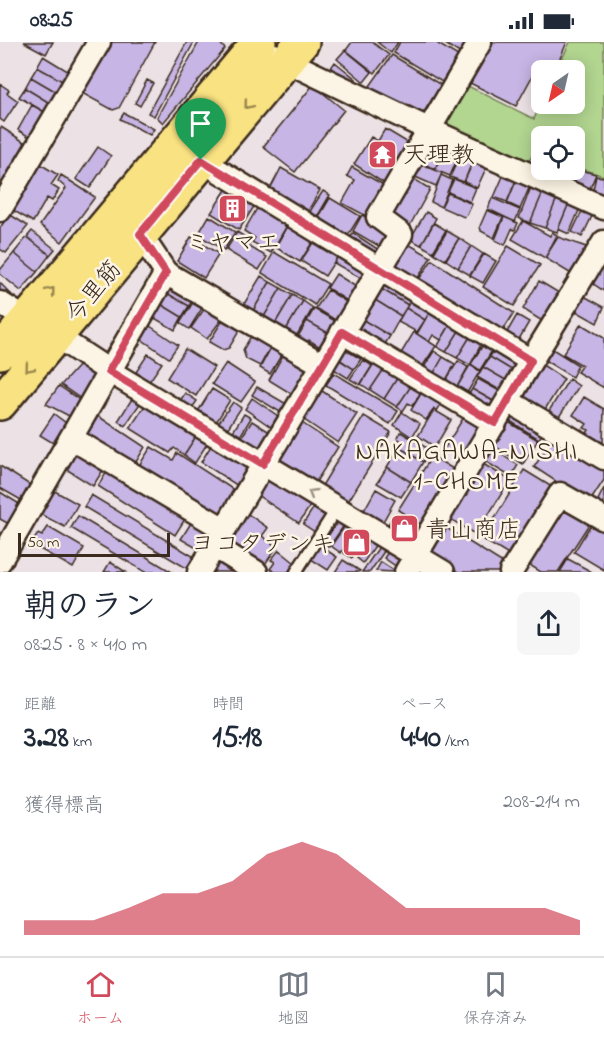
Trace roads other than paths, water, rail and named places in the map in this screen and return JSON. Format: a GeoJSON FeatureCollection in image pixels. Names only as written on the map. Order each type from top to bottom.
{"type":"FeatureCollection","features":[{"type":"Feature","properties":{"kind":"main road","name":"今里筋"},"geometry":{"type":"LineString","coordinates":[[0,352],[248,43]]}},
{"type":"Feature","properties":{"kind":"main road","name":"今里筋"},"geometry":{"type":"LineString","coordinates":[[0,403],[294,51]]}},
{"type":"Feature","properties":{"kind":"street"},"geometry":{"type":"LineString","coordinates":[[0,210],[99,42]]}},
{"type":"Feature","properties":{"kind":"street"},"geometry":{"type":"LineString","coordinates":[[199,572],[401,234],[378,217],[480,42]]}},
{"type":"Feature","properties":{"kind":"street"},"geometry":{"type":"LineString","coordinates":[[248,43],[294,51],[428,129],[604,208]]}},
{"type":"Feature","properties":{"kind":"street"},"geometry":{"type":"LineString","coordinates":[[201,160],[531,361]]}},
{"type":"Feature","properties":{"kind":"street"},"geometry":{"type":"LineString","coordinates":[[140,234],[166,273],[323,364]]}},
{"type":"Feature","properties":{"kind":"street"},"geometry":{"type":"LineString","coordinates":[[411,564],[604,242]]}},
{"type":"Feature","properties":{"kind":"street"},"geometry":{"type":"LineString","coordinates":[[0,561],[166,273]]}},
{"type":"Feature","properties":{"kind":"street"},"geometry":{"type":"LineString","coordinates":[[0,303],[27,320]]}},
{"type":"Feature","properties":{"kind":"street"},"geometry":{"type":"LineString","coordinates":[[342,332],[495,423]]}},
{"type":"Feature","properties":{"kind":"street"},"geometry":{"type":"LineString","coordinates":[[56,336],[109,371],[337,508],[411,564],[443,572]]}},
{"type":"Feature","properties":{"kind":"street"},"geometry":{"type":"LineString","coordinates":[[508,401],[604,458]]}},
{"type":"Feature","properties":{"kind":"street"},"geometry":{"type":"LineString","coordinates":[[71,438],[219,538],[256,572]]}},
{"type":"Feature","properties":{"kind":"street"},"geometry":{"type":"LineString","coordinates":[[511,572],[560,494],[604,519]]}},
{"type":"Feature","properties":{"kind":"lane"},"geometry":{"type":"LineString","coordinates":[[296,572],[337,508]]}},
{"type":"Feature","properties":{"kind":"place","name":"天理教"},"geometry":{"type":"Point","coordinates":[382,154]}},
{"type":"Feature","properties":{"kind":"place","name":"ミヤマエ"},"geometry":{"type":"Point","coordinates":[233,209]}},
{"type":"Feature","properties":{"kind":"place","name":"青山商店"},"geometry":{"type":"Point","coordinates":[404,529]}},
{"type":"Feature","properties":{"kind":"place","name":"ヨコタデンキ"},"geometry":{"type":"Point","coordinates":[356,543]}},
{"type":"Feature","properties":{"kind":"district","name":"NAKAGAWA-NISHI 1-CHOME"},"geometry":{"type":"Point","coordinates":[467,465]}}]}
